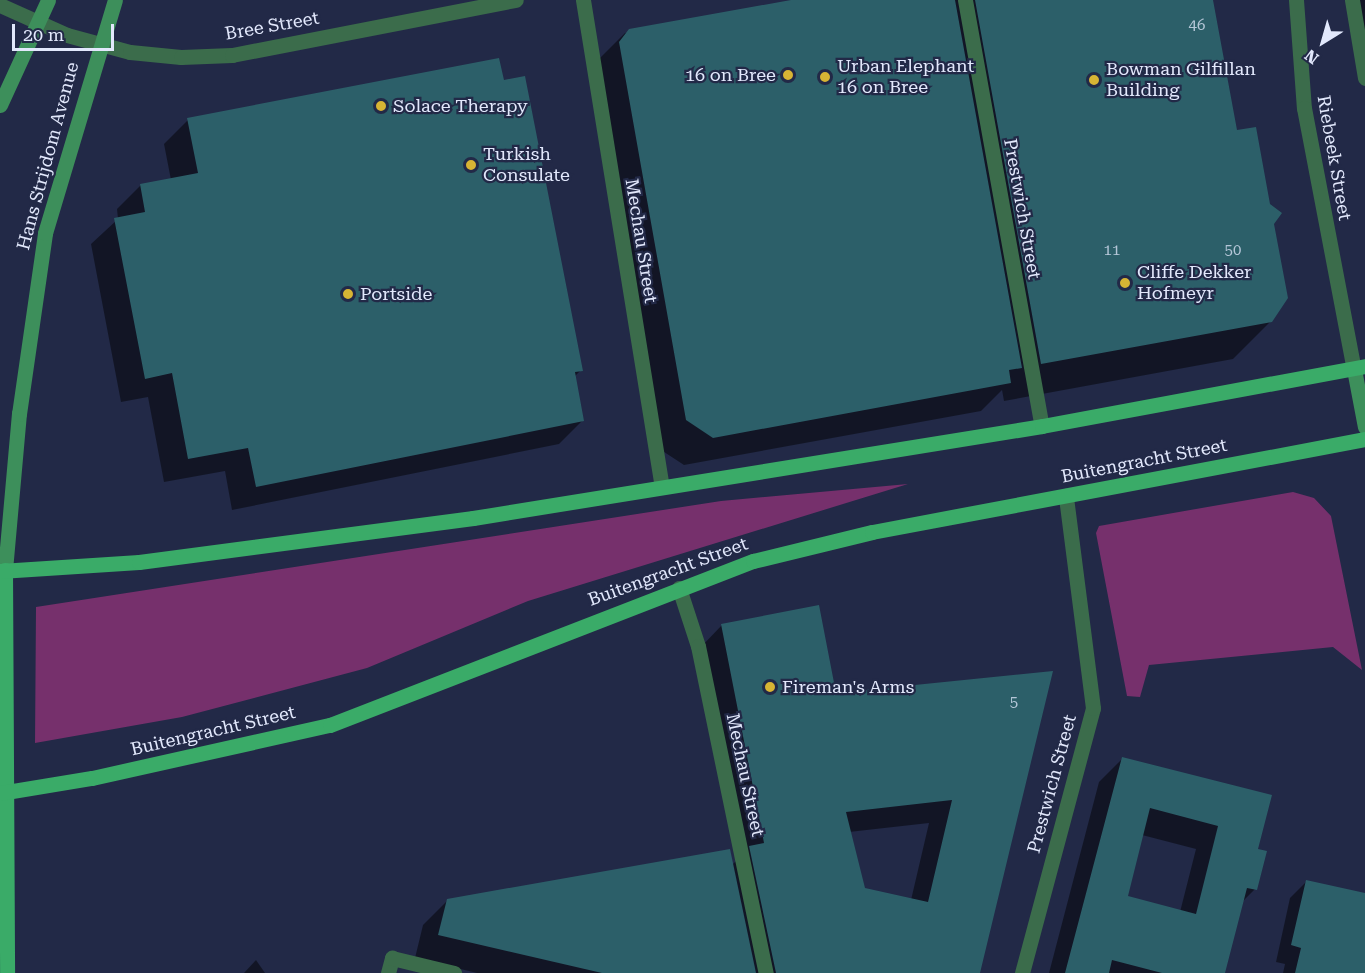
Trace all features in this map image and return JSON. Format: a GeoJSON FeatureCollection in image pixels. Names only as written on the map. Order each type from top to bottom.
{"type":"FeatureCollection","features":[{"type":"Feature","properties":{"kind":"main road"},"geometry":{"type":"LineString","coordinates":[[0,105],[48,0]]}},
{"type":"Feature","properties":{"kind":"main road","name":"Hans Strijdom Avenue"},"geometry":{"type":"LineString","coordinates":[[7,973],[2,793],[3,571],[19,414],[45,233],[98,43],[115,0]]}},
{"type":"Feature","properties":{"kind":"main road"},"geometry":{"type":"LineString","coordinates":[[3,571],[139,562],[662,487],[1042,426],[1359,367]]}},
{"type":"Feature","properties":{"kind":"main road","name":"Riebeek Street"},"geometry":{"type":"LineString","coordinates":[[1359,367],[1365,427]]}},
{"type":"Feature","properties":{"kind":"main road","name":"Buitengracht Street"},"geometry":{"type":"LineString","coordinates":[[2,793],[330,725],[753,561],[872,532],[1365,439]]}},
{"type":"Feature","properties":{"kind":"street","name":"Bree Street"},"geometry":{"type":"LineString","coordinates":[[0,5],[37,22],[98,43],[156,56],[232,55],[516,0]]}},
{"type":"Feature","properties":{"kind":"street","name":"Mechau Street"},"geometry":{"type":"LineString","coordinates":[[583,0],[662,487]]}},
{"type":"Feature","properties":{"kind":"street","name":"Prestwich Street"},"geometry":{"type":"LineString","coordinates":[[965,0],[1042,426]]}},
{"type":"Feature","properties":{"kind":"street","name":"Riebeek Street"},"geometry":{"type":"LineString","coordinates":[[1296,0],[1304,108],[1359,367]]}},
{"type":"Feature","properties":{"kind":"street"},"geometry":{"type":"LineString","coordinates":[[1352,0],[1365,78]]}},
{"type":"Feature","properties":{"kind":"street","name":"Prestwich Street"},"geometry":{"type":"LineString","coordinates":[[1022,973],[1093,708],[1066,496]]}},
{"type":"Feature","properties":{"kind":"street","name":"Mechau Street"},"geometry":{"type":"LineString","coordinates":[[679,588],[698,646],[765,973]]}},
{"type":"Feature","properties":{"kind":"street"},"geometry":{"type":"LineString","coordinates":[[390,966],[454,973]]}},
{"type":"Feature","properties":{"kind":"shaded area"},"geometry":{"type":"Polygon","coordinates":[[[908,484],[528,601],[367,668],[182,717],[35,743],[36,607],[721,501],[908,484]]]}},
{"type":"Feature","properties":{"kind":"shaded area"},"geometry":{"type":"Polygon","coordinates":[[[1293,492],[1314,498],[1331,516],[1362,670],[1333,647],[1149,665],[1140,697],[1127,696],[1096,533],[1099,526],[1293,492]]]}},
{"type":"Feature","properties":{"kind":"building"},"geometry":{"type":"Polygon","coordinates":[[[791,0],[955,0],[1022,368],[1009,370],[1011,383],[713,438],[686,420],[619,42],[629,29],[791,0]]]}},
{"type":"Feature","properties":{"kind":"building"},"geometry":{"type":"Polygon","coordinates":[[[975,0],[1213,0],[1237,130],[1256,127],[1270,204],[1282,213],[1274,224],[1288,298],[1272,322],[1041,364],[975,0]]]}},
{"type":"Feature","properties":{"kind":"building","name":"Portside"},"geometry":{"type":"Polygon","coordinates":[[[499,58],[504,80],[525,76],[583,371],[575,372],[584,421],[256,487],[248,448],[188,459],[172,373],[145,379],[114,218],[145,212],[140,184],[198,173],[187,118],[499,58]]]}},
{"type":"Feature","properties":{"kind":"building"},"geometry":{"type":"Polygon","coordinates":[[[819,605],[836,693],[1053,671],[980,973],[776,973],[749,846],[764,843],[721,624],[819,605]],[[952,800],[846,812],[865,888],[928,902],[952,800]]]}},
{"type":"Feature","properties":{"kind":"building"},"geometry":{"type":"Polygon","coordinates":[[[1122,757],[1272,795],[1258,849],[1267,851],[1257,890],[1247,888],[1225,973],[1162,973],[1112,960],[1109,973],[1065,973],[1122,757]],[[1150,808],[1128,896],[1196,914],[1218,826],[1150,808]]]}},
{"type":"Feature","properties":{"kind":"building"},"geometry":{"type":"Polygon","coordinates":[[[730,849],[756,973],[602,973],[438,935],[447,899],[730,849]]]}},
{"type":"Feature","properties":{"kind":"building"},"geometry":{"type":"Polygon","coordinates":[[[1306,880],[1365,893],[1365,973],[1295,973],[1301,948],[1291,945],[1306,880]]]}},
{"type":"Feature","properties":{"kind":"place","name":"16 on Bree"},"geometry":{"type":"Point","coordinates":[788,75]}},
{"type":"Feature","properties":{"kind":"place","name":"Urban Elephant 16 on Bree"},"geometry":{"type":"Point","coordinates":[825,77]}},
{"type":"Feature","properties":{"kind":"place","name":"Bowman Gilfillan Building"},"geometry":{"type":"Point","coordinates":[1094,80]}},
{"type":"Feature","properties":{"kind":"place","name":"Solace Therapy"},"geometry":{"type":"Point","coordinates":[381,106]}},
{"type":"Feature","properties":{"kind":"place","name":"Turkish Consulate"},"geometry":{"type":"Point","coordinates":[471,165]}},
{"type":"Feature","properties":{"kind":"place","name":"Cliffe Dekker Hofmeyr"},"geometry":{"type":"Point","coordinates":[1125,283]}},
{"type":"Feature","properties":{"kind":"place","name":"Portside"},"geometry":{"type":"Point","coordinates":[348,294]}},
{"type":"Feature","properties":{"kind":"place","name":"Fireman's Arms"},"geometry":{"type":"Point","coordinates":[770,687]}}]}
